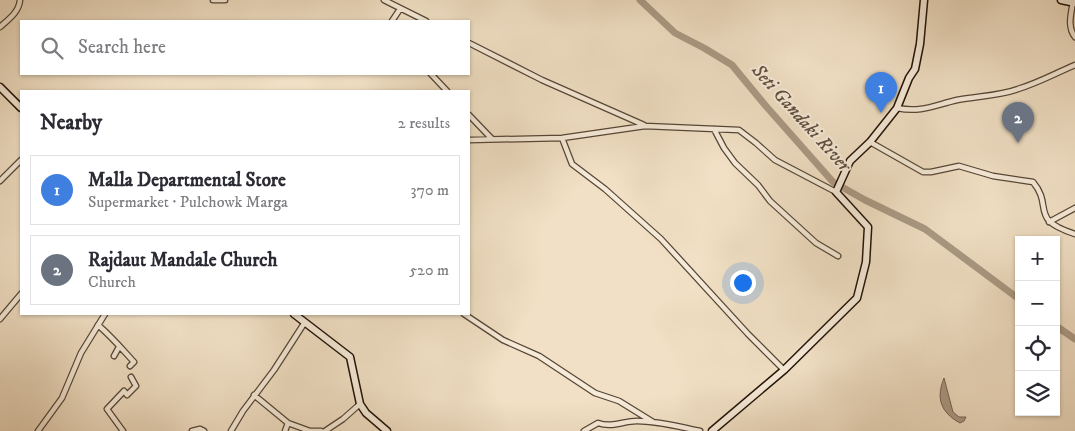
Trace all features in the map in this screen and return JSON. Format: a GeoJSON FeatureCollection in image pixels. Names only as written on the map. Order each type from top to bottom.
{"type":"FeatureCollection","features":[{"type":"Feature","properties":{"kind":"main road"},"geometry":{"type":"LineString","coordinates":[[713,430],[784,370],[855,301],[859,294],[866,262],[868,227],[836,192],[850,161],[870,142],[897,108],[918,60],[924,0]]}},
{"type":"Feature","properties":{"kind":"main road"},"geometry":{"type":"LineString","coordinates":[[1062,0],[1074,2]]}},
{"type":"Feature","properties":{"kind":"main road"},"geometry":{"type":"LineString","coordinates":[[0,87],[20,107]]}},
{"type":"Feature","properties":{"kind":"main road"},"geometry":{"type":"LineString","coordinates":[[295,315],[350,357],[360,404],[366,413],[387,431]]}},
{"type":"Feature","properties":{"kind":"street"},"geometry":{"type":"LineString","coordinates":[[0,27],[15,14],[19,8],[20,0]]}},
{"type":"Feature","properties":{"kind":"street"},"geometry":{"type":"LineString","coordinates":[[214,0],[225,0]]}},
{"type":"Feature","properties":{"kind":"street"},"geometry":{"type":"LineString","coordinates":[[384,0],[424,20]]}},
{"type":"Feature","properties":{"kind":"street"},"geometry":{"type":"LineString","coordinates":[[1074,2],[1070,26],[1071,32],[1075,37]]}},
{"type":"Feature","properties":{"kind":"street"},"geometry":{"type":"LineString","coordinates":[[393,20],[400,9]]}},
{"type":"Feature","properties":{"kind":"street"},"geometry":{"type":"LineString","coordinates":[[470,44],[542,80],[645,126]]}},
{"type":"Feature","properties":{"kind":"street"},"geometry":{"type":"LineString","coordinates":[[897,108],[914,111],[924,110],[956,101],[1018,90],[1075,65]]}},
{"type":"Feature","properties":{"kind":"street"},"geometry":{"type":"LineString","coordinates":[[432,75],[446,90]]}},
{"type":"Feature","properties":{"kind":"street"},"geometry":{"type":"LineString","coordinates":[[470,115],[492,139]]}},
{"type":"Feature","properties":{"kind":"street"},"geometry":{"type":"LineString","coordinates":[[470,140],[562,138],[645,126],[739,130],[775,160],[836,192]]}},
{"type":"Feature","properties":{"kind":"street"},"geometry":{"type":"LineString","coordinates":[[714,129],[724,148],[737,166],[758,185],[770,201],[816,243],[838,256]]}},
{"type":"Feature","properties":{"kind":"street"},"geometry":{"type":"LineString","coordinates":[[562,138],[572,164],[605,189],[661,239],[784,370]]}},
{"type":"Feature","properties":{"kind":"street"},"geometry":{"type":"LineString","coordinates":[[870,142],[922,172],[959,166],[993,176],[1033,182],[1039,188],[1044,212],[1049,222],[1054,226],[1075,234]]}},
{"type":"Feature","properties":{"kind":"street"},"geometry":{"type":"LineString","coordinates":[[0,181],[20,161]]}},
{"type":"Feature","properties":{"kind":"street"},"geometry":{"type":"LineString","coordinates":[[1049,222],[1075,208]]}},
{"type":"Feature","properties":{"kind":"street"},"geometry":{"type":"LineString","coordinates":[[0,319],[20,295]]}},
{"type":"Feature","properties":{"kind":"street"},"geometry":{"type":"LineString","coordinates":[[38,431],[62,398],[81,353],[104,315]]}},
{"type":"Feature","properties":{"kind":"street"},"geometry":{"type":"LineString","coordinates":[[466,315],[503,340],[539,356],[594,393],[619,401],[653,422]]}},
{"type":"Feature","properties":{"kind":"street"},"geometry":{"type":"LineString","coordinates":[[231,431],[305,322]]}},
{"type":"Feature","properties":{"kind":"street"},"geometry":{"type":"LineString","coordinates":[[98,325],[117,341],[120,348],[134,362],[130,366]]}},
{"type":"Feature","properties":{"kind":"street"},"geometry":{"type":"LineString","coordinates":[[114,356],[120,348]]}},
{"type":"Feature","properties":{"kind":"street"},"geometry":{"type":"LineString","coordinates":[[123,431],[107,409],[124,391],[127,395],[136,386],[131,377]]}},
{"type":"Feature","properties":{"kind":"street"},"geometry":{"type":"LineString","coordinates":[[254,395],[288,423],[310,431],[321,431]]}},
{"type":"Feature","properties":{"kind":"street"},"geometry":{"type":"LineString","coordinates":[[325,431],[360,404]]}},
{"type":"Feature","properties":{"kind":"street"},"geometry":{"type":"LineString","coordinates":[[584,431],[598,423],[606,426],[636,421],[653,422],[700,431],[713,430]]}},
{"type":"Feature","properties":{"kind":"street"},"geometry":{"type":"LineString","coordinates":[[284,431],[288,423]]}},
{"type":"Feature","properties":{"kind":"street"},"geometry":{"type":"LineString","coordinates":[[192,431],[200,429],[204,431]]}},
{"type":"Feature","properties":{"kind":"shaded area"},"geometry":{"type":"Polygon","coordinates":[[[944,378],[953,412],[959,417],[966,417],[960,423],[948,414],[941,404],[940,392],[944,378]]]}},
{"type":"Feature","properties":{"kind":"waterway","name":"Seti Gandaki River"},"geometry":{"type":"LineString","coordinates":[[640,0],[675,33],[732,65],[833,182],[925,229],[1015,296]]}},
{"type":"Feature","properties":{"kind":"waterway","name":"Seti Gandaki River"},"geometry":{"type":"LineString","coordinates":[[1060,329],[1075,339]]}},
{"type":"Feature","properties":{"kind":"place","name":"Malla Departmental Store"},"geometry":{"type":"Point","coordinates":[881,113]}},
{"type":"Feature","properties":{"kind":"place","name":"Rajdaut Mandale Church"},"geometry":{"type":"Point","coordinates":[1018,143]}}]}
